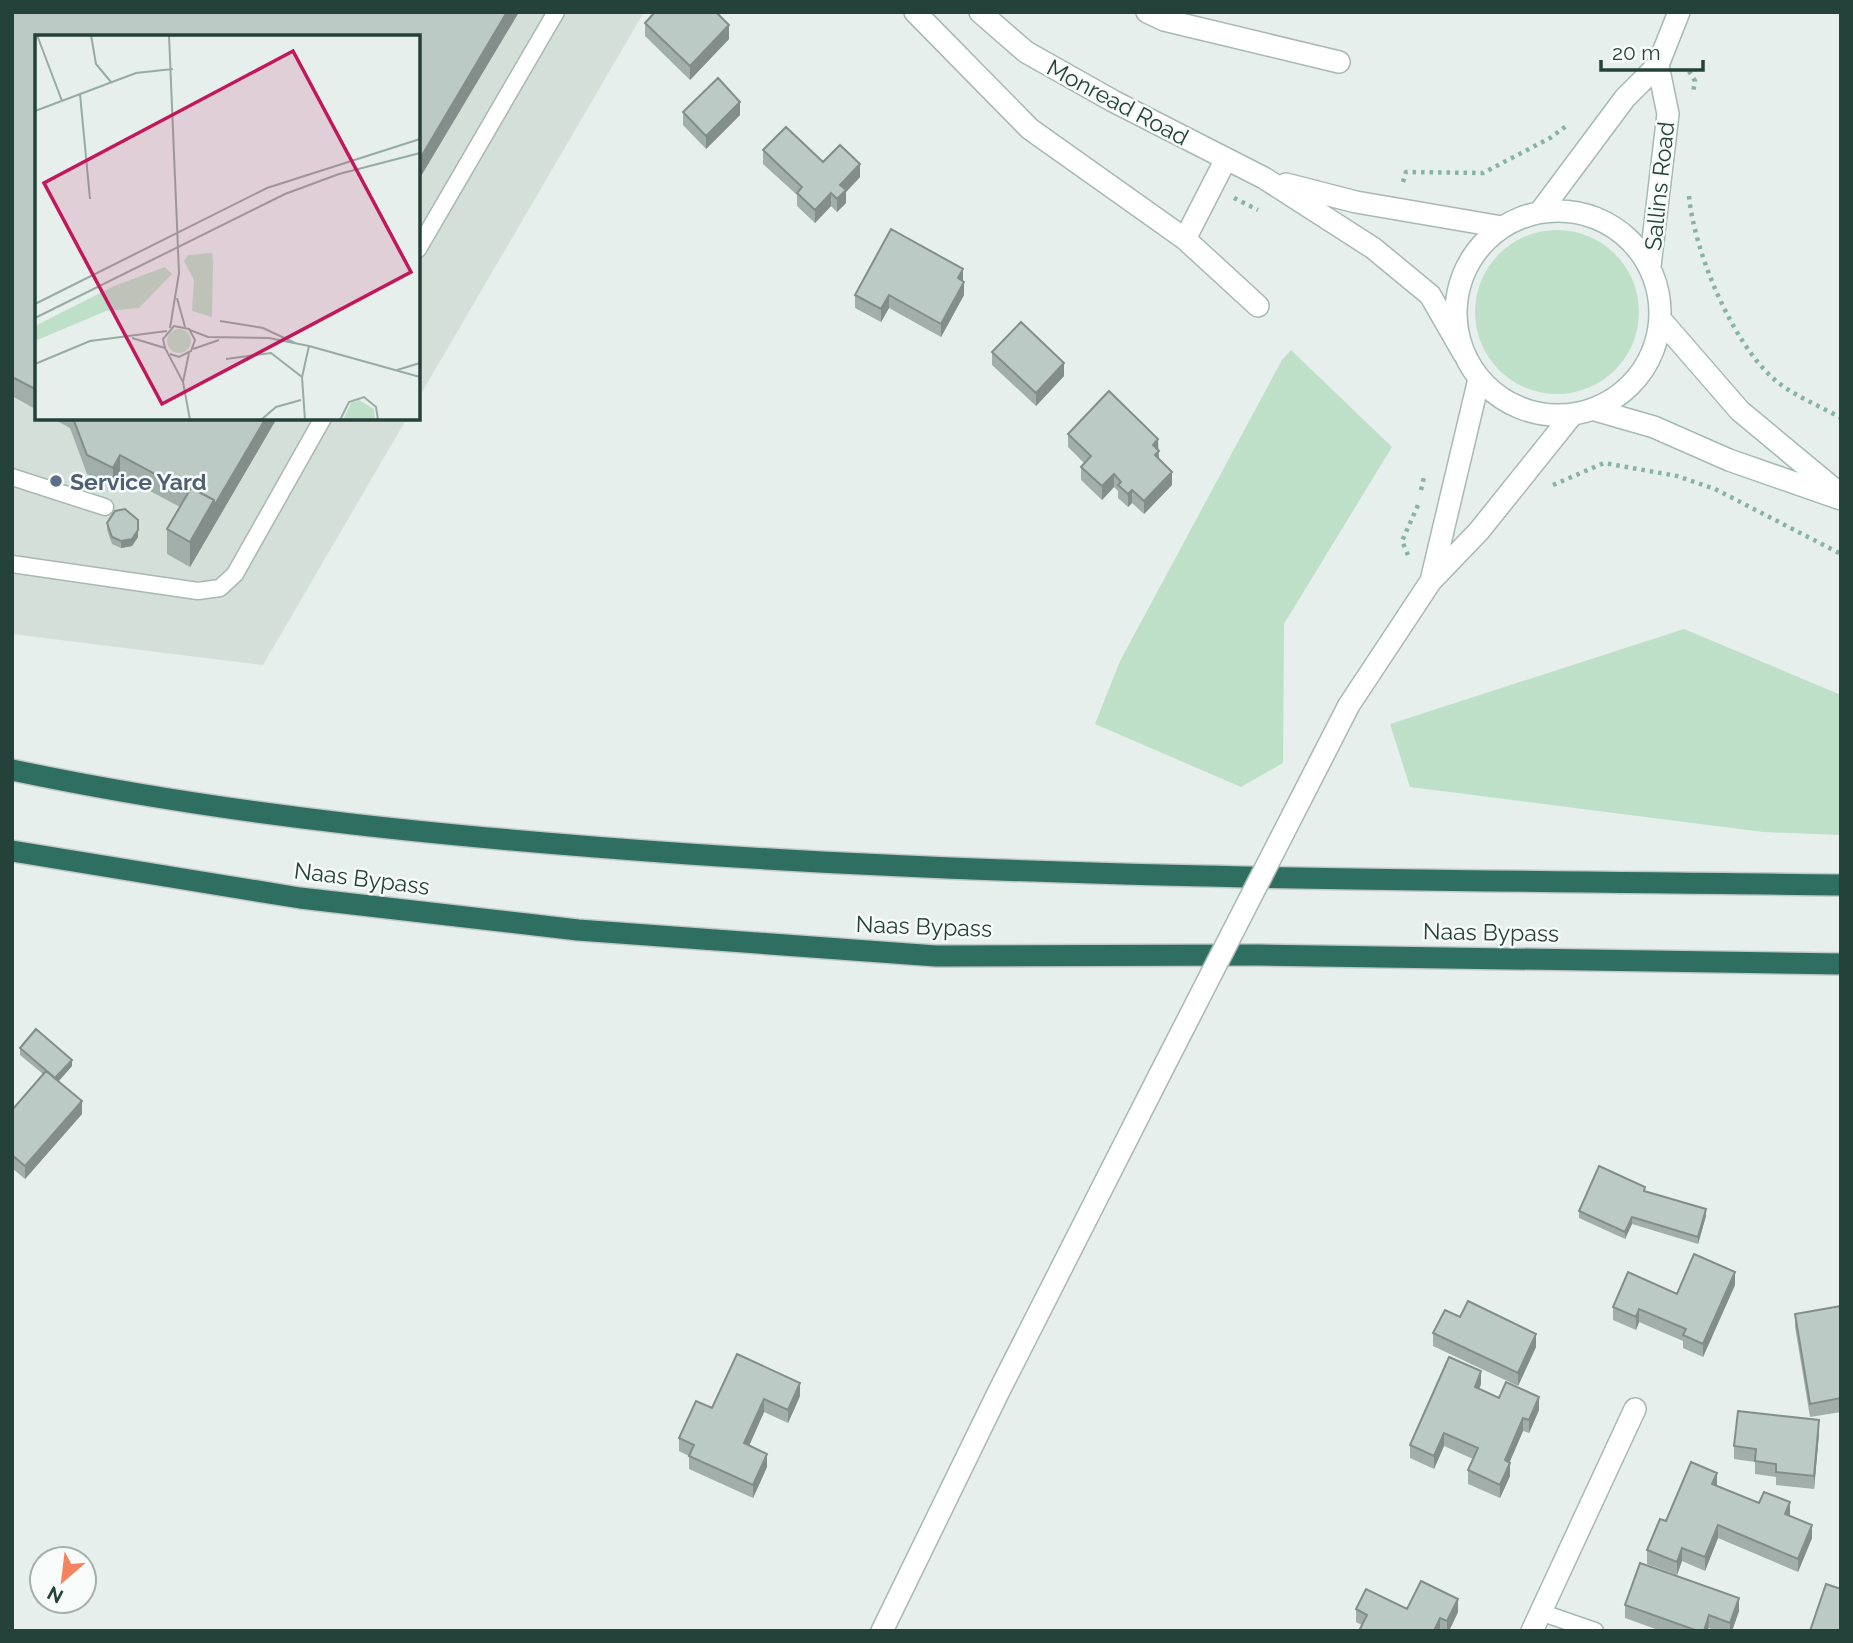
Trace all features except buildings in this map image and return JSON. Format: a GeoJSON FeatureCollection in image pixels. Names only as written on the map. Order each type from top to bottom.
{"type":"FeatureCollection","features":[{"type":"Feature","properties":{"kind":"highway"},"geometry":{"type":"LineString","coordinates":[[12,769],[116,792],[492,840],[881,867],[1291,877],[1841,885]]}},
{"type":"Feature","properties":{"kind":"highway","name":"Naas Bypass"},"geometry":{"type":"LineString","coordinates":[[12,850],[300,898],[550,927],[936,956],[1259,955],[1841,964]]}},
{"type":"Feature","properties":{"kind":"street"},"geometry":{"type":"LineString","coordinates":[[915,12],[1030,129],[1185,239],[1258,306]]}},
{"type":"Feature","properties":{"kind":"street","name":"Monread Road"},"geometry":{"type":"LineString","coordinates":[[980,12],[1026,52],[1264,178],[1373,248],[1430,295],[1464,354]]}},
{"type":"Feature","properties":{"kind":"street"},"geometry":{"type":"LineString","coordinates":[[1147,12],[1164,20],[1339,62]]}},
{"type":"Feature","properties":{"kind":"street"},"geometry":{"type":"LineString","coordinates":[[1540,212],[1625,98],[1658,65],[1679,12]]}},
{"type":"Feature","properties":{"kind":"street","name":"Sallins Road"},"geometry":{"type":"LineString","coordinates":[[1650,266],[1668,114],[1658,65]]}},
{"type":"Feature","properties":{"kind":"street"},"geometry":{"type":"LineString","coordinates":[[1185,239],[1226,159]]}},
{"type":"Feature","properties":{"kind":"street","name":"Monread Road"},"geometry":{"type":"LineString","coordinates":[[1264,178],[1356,202],[1502,227]]}},
{"type":"Feature","properties":{"kind":"street"},"geometry":{"type":"LineString","coordinates":[[1573,211],[1604,221],[1631,240],[1650,266],[1660,292],[1661,320],[1656,349],[1642,374],[1621,395],[1595,410],[1572,415],[1538,414],[1505,401],[1479,379],[1464,354],[1456,326],[1456,297],[1465,270],[1480,246],[1502,227],[1540,212],[1573,211]]}},
{"type":"Feature","properties":{"kind":"street"},"geometry":{"type":"LineString","coordinates":[[1661,320],[1740,411],[1841,497]]}},
{"type":"Feature","properties":{"kind":"street"},"geometry":{"type":"LineString","coordinates":[[1431,582],[1451,488],[1479,379]]}},
{"type":"Feature","properties":{"kind":"street"},"geometry":{"type":"LineString","coordinates":[[1595,410],[1654,427],[1729,460],[1841,497]]}},
{"type":"Feature","properties":{"kind":"street"},"geometry":{"type":"LineString","coordinates":[[882,1631],[998,1393],[1349,705],[1431,582],[1479,531],[1572,415]]}},
{"type":"Feature","properties":{"kind":"street"},"geometry":{"type":"LineString","coordinates":[[1536,1621],[1635,1409]]}},
{"type":"Feature","properties":{"kind":"lane"},"geometry":{"type":"LineString","coordinates":[[420,246],[556,12]]}},
{"type":"Feature","properties":{"kind":"lane"},"geometry":{"type":"LineString","coordinates":[[12,564],[198,591],[220,588],[235,574],[322,420]]}},
{"type":"Feature","properties":{"kind":"lane"},"geometry":{"type":"LineString","coordinates":[[12,477],[105,508]]}},
{"type":"Feature","properties":{"kind":"lane"},"geometry":{"type":"LineString","coordinates":[[1536,1621],[1595,1631]]}},
{"type":"Feature","properties":{"kind":"path"},"geometry":{"type":"LineString","coordinates":[[1406,172],[1483,173],[1578,119]]}},
{"type":"Feature","properties":{"kind":"path"},"geometry":{"type":"LineString","coordinates":[[1688,192],[1703,252],[1741,338],[1775,380],[1841,418]]}},
{"type":"Feature","properties":{"kind":"path"},"geometry":{"type":"LineString","coordinates":[[1549,487],[1604,464],[1677,476],[1728,495],[1841,554]]}},
{"type":"Feature","properties":{"kind":"path"},"geometry":{"type":"LineString","coordinates":[[1402,541],[1418,506]]}},
{"type":"Feature","properties":{"kind":"shaded area"},"geometry":{"type":"Polygon","coordinates":[[[12,12],[644,12],[420,396],[420,35],[35,35],[35,420],[406,420],[263,665],[12,634],[12,12]]]}},
{"type":"Feature","properties":{"kind":"green space"},"geometry":{"type":"Polygon","coordinates":[[[1557,230],[1588,236],[1615,254],[1633,281],[1639,312],[1633,343],[1615,370],[1588,388],[1557,394],[1526,388],[1499,370],[1481,343],[1475,312],[1481,281],[1499,254],[1526,236],[1557,230]]]}},
{"type":"Feature","properties":{"kind":"green space"},"geometry":{"type":"Polygon","coordinates":[[[1291,350],[1392,447],[1284,624],[1283,763],[1241,787],[1095,724],[1120,661],[1282,360],[1291,350]]]}},
{"type":"Feature","properties":{"kind":"green space"},"geometry":{"type":"Polygon","coordinates":[[[1684,629],[1841,695],[1841,835],[1763,832],[1410,787],[1390,724],[1684,629]]]}},
{"type":"Feature","properties":{"kind":"place","name":"Service Yard"},"geometry":{"type":"Point","coordinates":[56,481]}}]}
